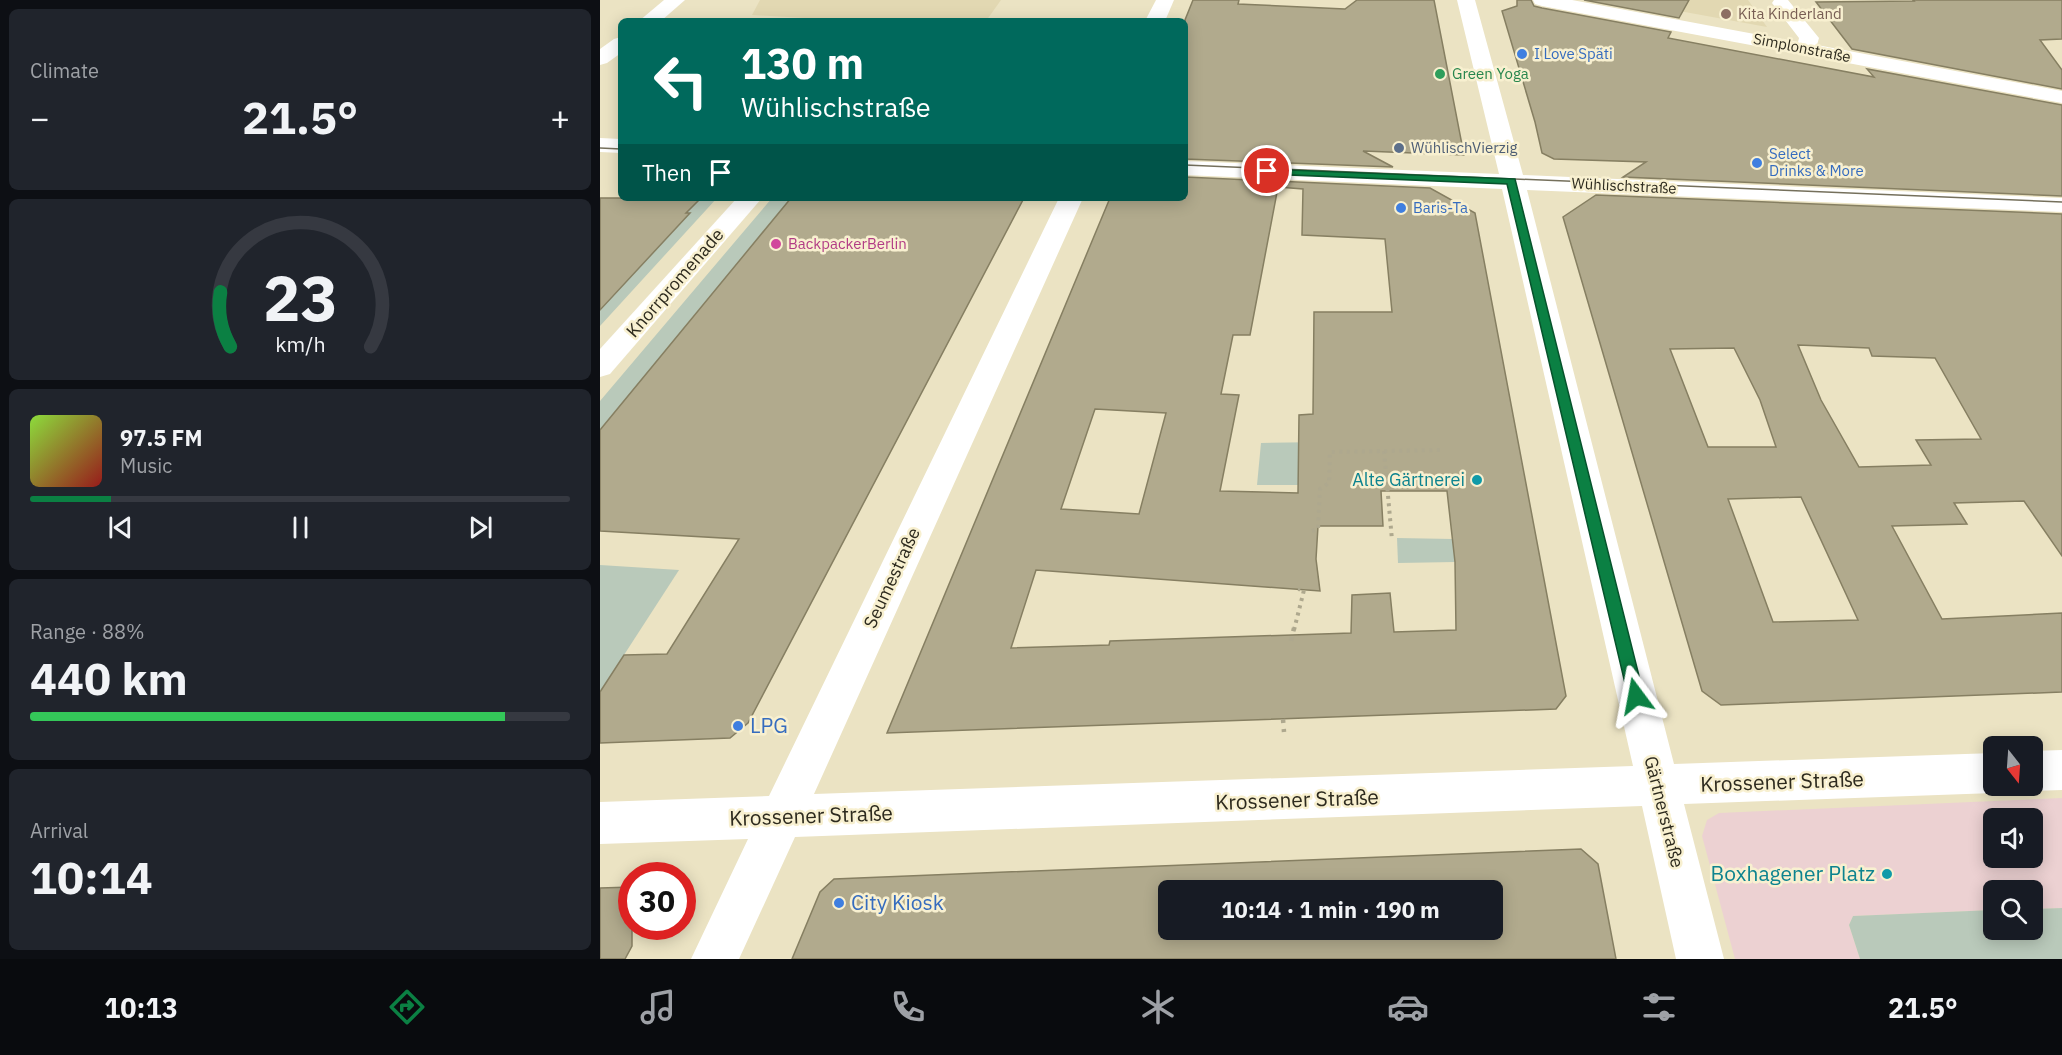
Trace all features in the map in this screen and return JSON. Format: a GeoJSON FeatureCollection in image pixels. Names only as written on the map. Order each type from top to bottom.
{"type":"FeatureCollection","features":[{"type":"Feature","properties":{"kind":"street"},"geometry":{"type":"LineString","coordinates":[[653,18],[676,0]]}},
{"type":"Feature","properties":{"kind":"street"},"geometry":{"type":"LineString","coordinates":[[1156,18],[1165,0]]}},
{"type":"Feature","properties":{"kind":"street","name":"Gärtnerstraße"},"geometry":{"type":"LineString","coordinates":[[1466,0],[1700,959]]}},
{"type":"Feature","properties":{"kind":"street","name":"Simplonstraße"},"geometry":{"type":"LineString","coordinates":[[1542,0],[2062,97]]}},
{"type":"Feature","properties":{"kind":"street"},"geometry":{"type":"LineString","coordinates":[[1781,3],[1809,38],[1806,48]]}},
{"type":"Feature","properties":{"kind":"street"},"geometry":{"type":"LineString","coordinates":[[600,59],[618,45]]}},
{"type":"Feature","properties":{"kind":"street"},"geometry":{"type":"LineString","coordinates":[[600,145],[618,146]]}},
{"type":"Feature","properties":{"kind":"street","name":"Wühlischstraße"},"geometry":{"type":"LineString","coordinates":[[1188,168],[2062,205]]}},
{"type":"Feature","properties":{"kind":"street","name":"Knorrpromenade"},"geometry":{"type":"LineString","coordinates":[[600,368],[747,201]]}},
{"type":"Feature","properties":{"kind":"street","name":"Seumestraße"},"geometry":{"type":"LineString","coordinates":[[715,959],[1070,201]]}},
{"type":"Feature","properties":{"kind":"street"},"geometry":{"type":"LineString","coordinates":[[2043,771],[2062,770]]}},
{"type":"Feature","properties":{"kind":"street","name":"Krossener Straße"},"geometry":{"type":"LineString","coordinates":[[600,823],[1983,773]]}},
{"type":"Feature","properties":{"kind":"path"},"geometry":{"type":"LineString","coordinates":[[1312,531],[1318,529],[1320,489],[1329,483],[1330,452],[1442,450]]}},
{"type":"Feature","properties":{"kind":"path"},"geometry":{"type":"LineString","coordinates":[[1384,452],[1392,540]]}},
{"type":"Feature","properties":{"kind":"path"},"geometry":{"type":"LineString","coordinates":[[1291,641],[1304,590],[1298,589]]}},
{"type":"Feature","properties":{"kind":"path"},"geometry":{"type":"LineString","coordinates":[[1283,719],[1284,732]]}},
{"type":"Feature","properties":{"kind":"shaded area"},"geometry":{"type":"Polygon","coordinates":[[[760,0],[1001,0],[988,18],[804,18],[752,15],[760,0]]]}},
{"type":"Feature","properties":{"kind":"shaded area","name":"Kita Kinderland"},"geometry":{"type":"Polygon","coordinates":[[[1619,0],[1748,0],[1767,27],[1619,0]]]}},
{"type":"Feature","properties":{"kind":"shaded area","name":"Boxhagener Platz"},"geometry":{"type":"Polygon","coordinates":[[[2062,798],[2062,908],[2043,909],[2043,880],[1983,880],[1983,910],[1853,916],[1849,925],[1860,959],[1735,959],[1702,836],[1707,820],[1719,813],[2062,798]]]}},
{"type":"Feature","properties":{"kind":"green space"},"geometry":{"type":"Polygon","coordinates":[[[697,201],[714,201],[600,326],[600,307],[603,307],[663,235],[669,236],[689,214],[683,213],[697,201]]]}},
{"type":"Feature","properties":{"kind":"green space"},"geometry":{"type":"Polygon","coordinates":[[[769,201],[789,201],[774,227],[767,227],[730,272],[719,297],[709,297],[685,326],[663,364],[654,364],[640,382],[626,410],[616,410],[600,430],[600,401],[769,201]]]}},
{"type":"Feature","properties":{"kind":"green space"},"geometry":{"type":"Polygon","coordinates":[[[1324,442],[1325,485],[1257,485],[1261,443],[1324,442]]]}},
{"type":"Feature","properties":{"kind":"green space"},"geometry":{"type":"Polygon","coordinates":[[[1397,538],[1453,539],[1455,562],[1398,563],[1397,538]]]}},
{"type":"Feature","properties":{"kind":"green space"},"geometry":{"type":"Polygon","coordinates":[[[600,565],[679,570],[600,692],[600,565]]]}},
{"type":"Feature","properties":{"kind":"green space"},"geometry":{"type":"Polygon","coordinates":[[[2062,908],[2062,959],[1860,959],[1849,925],[1853,916],[1983,910],[1983,940],[2043,940],[2043,909],[2062,908]]]}},
{"type":"Feature","properties":{"kind":"building"},"geometry":{"type":"Polygon","coordinates":[[[1193,0],[1239,0],[1238,4],[1345,9],[1357,0],[1434,0],[1464,155],[1363,151],[1393,167],[1188,159],[1188,18],[1186,18],[1193,0]]]}},
{"type":"Feature","properties":{"kind":"building"},"geometry":{"type":"Polygon","coordinates":[[[1517,0],[1531,0],[1534,6],[1542,8],[1671,32],[1668,38],[1874,77],[1867,69],[2062,105],[2062,196],[1623,177],[1646,162],[1554,159],[1542,153],[1502,11],[1517,6],[1517,0]]]}},
{"type":"Feature","properties":{"kind":"building"},"geometry":{"type":"Polygon","coordinates":[[[1584,0],[1689,0],[1679,18],[1584,0]]]}},
{"type":"Feature","properties":{"kind":"building"},"geometry":{"type":"Polygon","coordinates":[[[2062,0],[2062,39],[2040,40],[2062,70],[2062,89],[1852,49],[1816,2],[2062,0]]]}},
{"type":"Feature","properties":{"kind":"building"},"geometry":{"type":"Polygon","coordinates":[[[1188,177],[1430,188],[1475,213],[1566,696],[1556,709],[887,733],[1109,201],[1188,201],[1188,177]],[[1278,187],[1250,335],[1233,335],[1221,394],[1239,395],[1220,491],[1298,493],[1299,415],[1313,414],[1314,312],[1392,312],[1385,239],[1302,235],[1303,189],[1278,187]],[[1095,409],[1061,509],[1139,514],[1166,413],[1095,409]],[[1381,491],[1383,526],[1318,526],[1316,559],[1320,591],[1036,570],[1011,648],[1109,645],[1110,641],[1351,633],[1352,595],[1390,593],[1394,632],[1456,630],[1455,562],[1447,491],[1381,491]]]}},
{"type":"Feature","properties":{"kind":"building"},"geometry":{"type":"Polygon","coordinates":[[[1596,195],[2062,214],[2062,556],[2024,501],[1954,503],[1967,524],[1892,526],[1942,619],[2062,613],[2062,692],[1721,705],[1702,691],[1563,217],[1596,195]],[[1798,345],[1821,400],[1859,467],[1931,465],[1916,440],[1981,439],[1935,358],[1872,356],[1869,348],[1798,345]],[[1734,348],[1670,349],[1708,447],[1776,447],[1760,400],[1734,348]],[[1801,497],[1728,499],[1773,622],[1858,620],[1801,497]]]}},
{"type":"Feature","properties":{"kind":"building"},"geometry":{"type":"Polygon","coordinates":[[[600,198],[618,198],[618,201],[698,201],[686,213],[690,213],[600,310],[600,198]]]}},
{"type":"Feature","properties":{"kind":"building"},"geometry":{"type":"Polygon","coordinates":[[[789,201],[1022,201],[748,723],[730,738],[600,743],[600,692],[624,655],[667,654],[739,539],[600,531],[600,430],[789,201]]]}},
{"type":"Feature","properties":{"kind":"building"},"geometry":{"type":"Polygon","coordinates":[[[1581,849],[1598,864],[1616,959],[792,959],[820,892],[834,879],[1581,849]]]}},
{"type":"Feature","properties":{"kind":"building"},"geometry":{"type":"Polygon","coordinates":[[[618,887],[618,940],[632,940],[632,946],[625,959],[600,959],[600,888],[618,887]]]}},
{"type":"Feature","properties":{"kind":"tram line"},"geometry":{"type":"LineString","coordinates":[[600,148],[618,149]]}},
{"type":"Feature","properties":{"kind":"tram line"},"geometry":{"type":"LineString","coordinates":[[1188,165],[2062,202]]}},
{"type":"Feature","properties":{"kind":"place","name":"Kita Kinderland"},"geometry":{"type":"Point","coordinates":[1726,14]}},
{"type":"Feature","properties":{"kind":"place","name":"I Love Späti"},"geometry":{"type":"Point","coordinates":[1522,54]}},
{"type":"Feature","properties":{"kind":"place","name":"Green Yoga"},"geometry":{"type":"Point","coordinates":[1440,74]}},
{"type":"Feature","properties":{"kind":"place","name":"WühlischVierzig"},"geometry":{"type":"Point","coordinates":[1399,148]}},
{"type":"Feature","properties":{"kind":"place","name":"Select Drinks & More"},"geometry":{"type":"Point","coordinates":[1757,163]}},
{"type":"Feature","properties":{"kind":"place","name":"Baris-Ta"},"geometry":{"type":"Point","coordinates":[1401,208]}},
{"type":"Feature","properties":{"kind":"place","name":"BackpackerBerlin"},"geometry":{"type":"Point","coordinates":[776,244]}},
{"type":"Feature","properties":{"kind":"place","name":"Alte Gärtnerei"},"geometry":{"type":"Point","coordinates":[1477,480]}},
{"type":"Feature","properties":{"kind":"place","name":"LPG"},"geometry":{"type":"Point","coordinates":[738,726]}},
{"type":"Feature","properties":{"kind":"place","name":"Boxhagener Platz"},"geometry":{"type":"Point","coordinates":[1887,874]}},
{"type":"Feature","properties":{"kind":"place","name":"City Kiosk"},"geometry":{"type":"Point","coordinates":[839,903]}},
{"type":"Feature","properties":{"kind":"route"},"geometry":{"type":"LineString","coordinates":[[1267,171],[1511,181],[1636,696]]}}]}
